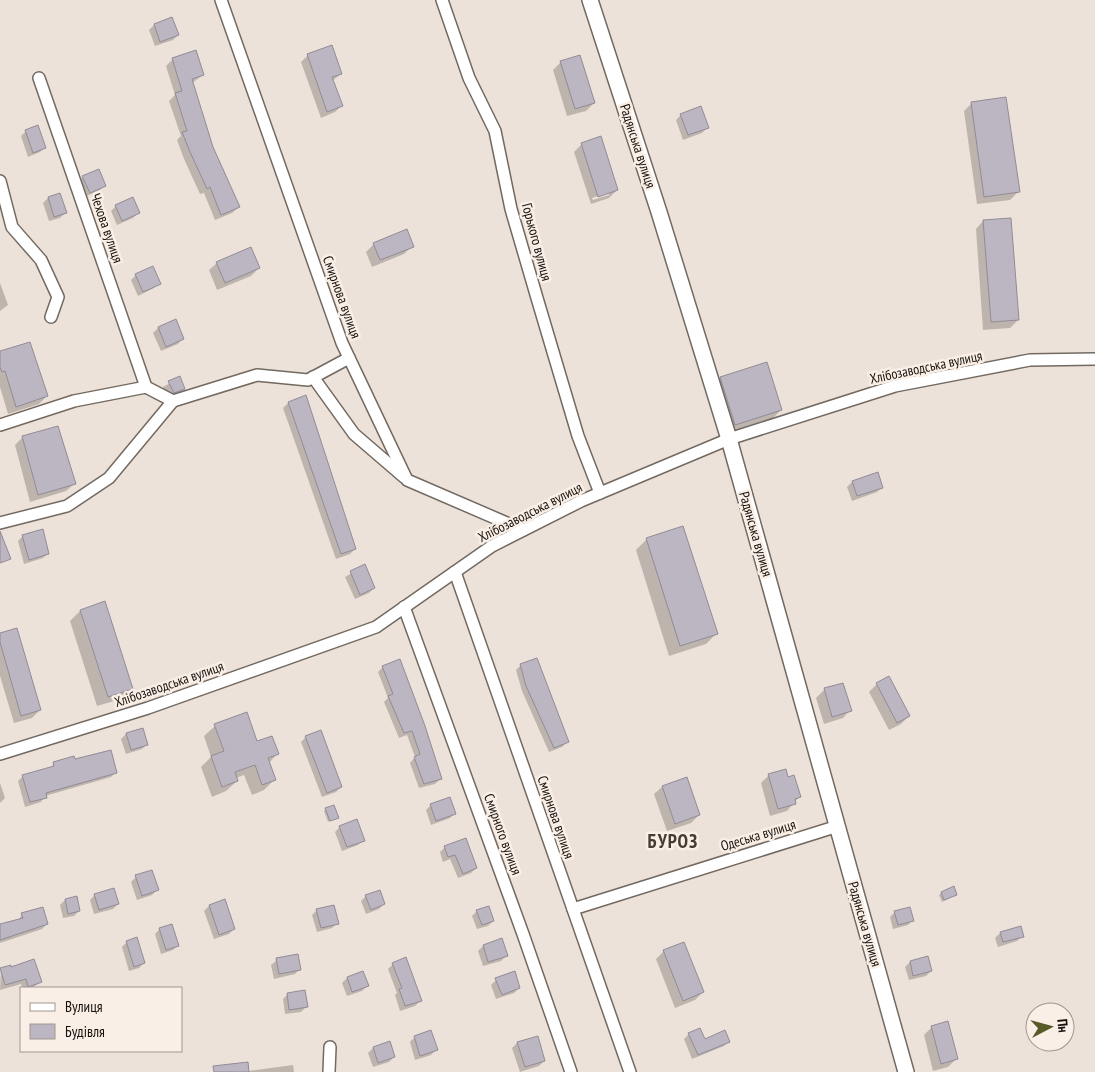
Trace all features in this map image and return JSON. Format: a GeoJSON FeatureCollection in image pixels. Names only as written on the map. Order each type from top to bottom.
{"type":"FeatureCollection","features":[{"type":"Feature","properties":{"kind":"street","name":"Смирнова вулиця"},"geometry":{"type":"LineString","coordinates":[[221,0],[349,358],[407,480]]}},
{"type":"Feature","properties":{"kind":"street","name":"Горького вулиця"},"geometry":{"type":"LineString","coordinates":[[442,0],[469,78],[495,131],[512,209],[534,289],[578,436],[600,493]]}},
{"type":"Feature","properties":{"kind":"street","name":"Радянська вулиця"},"geometry":{"type":"LineString","coordinates":[[590,0],[729,439],[906,1072]]}},
{"type":"Feature","properties":{"kind":"street","name":"Чехова вулиця"},"geometry":{"type":"LineString","coordinates":[[38,78],[146,387]]}},
{"type":"Feature","properties":{"kind":"street"},"geometry":{"type":"LineString","coordinates":[[0,180],[12,226],[41,260],[58,297],[51,317]]}},
{"type":"Feature","properties":{"kind":"street"},"geometry":{"type":"LineString","coordinates":[[0,523],[67,506],[109,478],[173,401],[257,376],[308,380],[349,358]]}},
{"type":"Feature","properties":{"kind":"street","name":"Хлібозаводська вулиця"},"geometry":{"type":"LineString","coordinates":[[0,754],[148,708],[376,626],[492,546],[600,493],[729,439],[895,386],[1030,360],[1095,359]]}},
{"type":"Feature","properties":{"kind":"street"},"geometry":{"type":"LineString","coordinates":[[313,377],[354,434],[407,480],[523,530]]}},
{"type":"Feature","properties":{"kind":"street"},"geometry":{"type":"LineString","coordinates":[[0,425],[74,401],[146,387],[173,401]]}},
{"type":"Feature","properties":{"kind":"street","name":"Смирнова вулиця"},"geometry":{"type":"LineString","coordinates":[[454,572],[630,1072]]}},
{"type":"Feature","properties":{"kind":"street","name":"Смирного вулиця"},"geometry":{"type":"LineString","coordinates":[[404,607],[571,1072]]}},
{"type":"Feature","properties":{"kind":"street","name":"Одеська вулиця"},"geometry":{"type":"LineString","coordinates":[[573,909],[838,826]]}},
{"type":"Feature","properties":{"kind":"street"},"geometry":{"type":"LineString","coordinates":[[329,1072],[330,1047]]}},
{"type":"Feature","properties":{"kind":"building"},"geometry":{"type":"Polygon","coordinates":[[[172,17],[179,35],[160,42],[154,24],[172,17]]]}},
{"type":"Feature","properties":{"kind":"building"},"geometry":{"type":"Polygon","coordinates":[[[332,45],[342,74],[332,77],[343,106],[327,112],[307,54],[332,45]]]}},
{"type":"Feature","properties":{"kind":"building"},"geometry":{"type":"Polygon","coordinates":[[[196,50],[204,75],[192,79],[213,147],[240,207],[221,215],[210,187],[207,189],[182,132],[187,131],[175,93],[182,91],[172,58],[196,50]]]}},
{"type":"Feature","properties":{"kind":"building"},"geometry":{"type":"Polygon","coordinates":[[[580,55],[595,103],[575,109],[560,61],[580,55]]]}},
{"type":"Feature","properties":{"kind":"building"},"geometry":{"type":"Polygon","coordinates":[[[1006,97],[1020,192],[984,197],[971,102],[1006,97]]]}},
{"type":"Feature","properties":{"kind":"building"},"geometry":{"type":"Polygon","coordinates":[[[701,106],[709,128],[688,135],[680,114],[701,106]]]}},
{"type":"Feature","properties":{"kind":"building"},"geometry":{"type":"Polygon","coordinates":[[[38,125],[46,148],[33,153],[25,130],[38,125]]]}},
{"type":"Feature","properties":{"kind":"building"},"geometry":{"type":"Polygon","coordinates":[[[601,136],[618,190],[598,197],[581,143],[601,136]]]}},
{"type":"Feature","properties":{"kind":"building"},"geometry":{"type":"Polygon","coordinates":[[[99,169],[106,186],[90,193],[82,176],[99,169]]]}},
{"type":"Feature","properties":{"kind":"building"},"geometry":{"type":"Polygon","coordinates":[[[60,193],[67,213],[54,217],[48,197],[60,193]]]}},
{"type":"Feature","properties":{"kind":"building"},"geometry":{"type":"Polygon","coordinates":[[[133,197],[140,213],[122,221],[115,205],[133,197]]]}},
{"type":"Feature","properties":{"kind":"building"},"geometry":{"type":"Polygon","coordinates":[[[1011,218],[1019,320],[991,322],[983,220],[1011,218]]]}},
{"type":"Feature","properties":{"kind":"building"},"geometry":{"type":"Polygon","coordinates":[[[407,229],[414,247],[380,260],[373,243],[407,229]]]}},
{"type":"Feature","properties":{"kind":"building"},"geometry":{"type":"Polygon","coordinates":[[[251,247],[260,268],[225,283],[216,262],[251,247]]]}},
{"type":"Feature","properties":{"kind":"building"},"geometry":{"type":"Polygon","coordinates":[[[153,266],[161,284],[143,292],[135,274],[153,266]]]}},
{"type":"Feature","properties":{"kind":"building"},"geometry":{"type":"Polygon","coordinates":[[[176,319],[184,339],[166,347],[158,327],[176,319]]]}},
{"type":"Feature","properties":{"kind":"building"},"geometry":{"type":"Polygon","coordinates":[[[30,342],[48,396],[16,407],[5,371],[2,372],[0,367],[0,351],[30,342]]]}},
{"type":"Feature","properties":{"kind":"building"},"geometry":{"type":"Polygon","coordinates":[[[767,362],[782,410],[735,425],[720,377],[767,362]]]}},
{"type":"Feature","properties":{"kind":"building"},"geometry":{"type":"Polygon","coordinates":[[[180,376],[185,389],[174,393],[168,381],[180,376]]]}},
{"type":"Feature","properties":{"kind":"building"},"geometry":{"type":"Polygon","coordinates":[[[306,395],[356,549],[341,554],[288,402],[306,395]]]}},
{"type":"Feature","properties":{"kind":"building"},"geometry":{"type":"Polygon","coordinates":[[[58,426],[76,484],[38,495],[22,436],[58,426]]]}},
{"type":"Feature","properties":{"kind":"building"},"geometry":{"type":"Polygon","coordinates":[[[878,472],[883,488],[857,496],[852,481],[878,472]]]}},
{"type":"Feature","properties":{"kind":"building"},"geometry":{"type":"Polygon","coordinates":[[[683,526],[718,634],[680,646],[646,538],[683,526]]]}},
{"type":"Feature","properties":{"kind":"building"},"geometry":{"type":"Polygon","coordinates":[[[43,529],[49,554],[29,560],[22,535],[43,529]]]}},
{"type":"Feature","properties":{"kind":"building"},"geometry":{"type":"Polygon","coordinates":[[[0,531],[11,559],[0,563],[0,531]]]}},
{"type":"Feature","properties":{"kind":"building"},"geometry":{"type":"Polygon","coordinates":[[[365,564],[375,588],[360,595],[350,571],[365,564]]]}},
{"type":"Feature","properties":{"kind":"building"},"geometry":{"type":"Polygon","coordinates":[[[105,601],[133,689],[108,697],[80,610],[105,601]]]}},
{"type":"Feature","properties":{"kind":"building"},"geometry":{"type":"Polygon","coordinates":[[[17,628],[41,710],[21,716],[0,642],[0,633],[17,628]]]}},
{"type":"Feature","properties":{"kind":"building"},"geometry":{"type":"Polygon","coordinates":[[[537,658],[569,742],[554,748],[526,686],[520,664],[537,658]]]}},
{"type":"Feature","properties":{"kind":"building"},"geometry":{"type":"Polygon","coordinates":[[[400,659],[442,779],[424,784],[414,757],[420,754],[412,731],[404,733],[388,696],[393,694],[382,666],[400,659]]]}},
{"type":"Feature","properties":{"kind":"building"},"geometry":{"type":"Polygon","coordinates":[[[889,676],[910,716],[897,723],[876,683],[889,676]]]}},
{"type":"Feature","properties":{"kind":"building"},"geometry":{"type":"Polygon","coordinates":[[[843,683],[852,711],[832,717],[824,688],[843,683]]]}},
{"type":"Feature","properties":{"kind":"building"},"geometry":{"type":"Polygon","coordinates":[[[247,712],[257,741],[272,736],[279,754],[268,758],[276,780],[262,785],[255,765],[235,772],[238,781],[222,787],[211,756],[224,751],[214,724],[247,712]]]}},
{"type":"Feature","properties":{"kind":"building"},"geometry":{"type":"Polygon","coordinates":[[[143,728],[148,745],[131,750],[126,733],[143,728]]]}},
{"type":"Feature","properties":{"kind":"building"},"geometry":{"type":"Polygon","coordinates":[[[321,730],[342,787],[327,793],[305,736],[321,730]]]}},
{"type":"Feature","properties":{"kind":"building"},"geometry":{"type":"Polygon","coordinates":[[[111,750],[117,773],[46,793],[47,798],[30,802],[22,775],[54,766],[53,762],[74,756],[75,759],[111,750]]]}},
{"type":"Feature","properties":{"kind":"building"},"geometry":{"type":"Polygon","coordinates":[[[786,769],[788,777],[794,775],[801,797],[795,799],[796,804],[778,809],[768,774],[786,769]]]}},
{"type":"Feature","properties":{"kind":"building"},"geometry":{"type":"Polygon","coordinates":[[[687,777],[700,815],[675,824],[662,786],[687,777]]]}},
{"type":"Feature","properties":{"kind":"building"},"geometry":{"type":"Polygon","coordinates":[[[450,797],[456,814],[436,821],[430,804],[450,797]]]}},
{"type":"Feature","properties":{"kind":"building"},"geometry":{"type":"Polygon","coordinates":[[[334,805],[339,818],[330,821],[325,808],[334,805]]]}},
{"type":"Feature","properties":{"kind":"building"},"geometry":{"type":"Polygon","coordinates":[[[357,819],[365,841],[347,847],[339,826],[357,819]]]}},
{"type":"Feature","properties":{"kind":"building"},"geometry":{"type":"Polygon","coordinates":[[[466,838],[477,868],[463,874],[455,855],[448,857],[444,846],[466,838]]]}},
{"type":"Feature","properties":{"kind":"building"},"geometry":{"type":"Polygon","coordinates":[[[152,870],[159,890],[142,896],[135,875],[152,870]]]}},
{"type":"Feature","properties":{"kind":"building"},"geometry":{"type":"Polygon","coordinates":[[[954,886],[957,895],[944,900],[941,892],[954,886]]]}},
{"type":"Feature","properties":{"kind":"building"},"geometry":{"type":"Polygon","coordinates":[[[114,888],[119,904],[99,910],[94,894],[114,888]]]}},
{"type":"Feature","properties":{"kind":"building"},"geometry":{"type":"Polygon","coordinates":[[[380,890],[385,904],[371,910],[365,895],[380,890]]]}},
{"type":"Feature","properties":{"kind":"building"},"geometry":{"type":"Polygon","coordinates":[[[77,896],[80,911],[68,914],[65,899],[77,896]]]}},
{"type":"Feature","properties":{"kind":"building"},"geometry":{"type":"Polygon","coordinates":[[[225,899],[235,929],[219,935],[209,905],[225,899]]]}},
{"type":"Feature","properties":{"kind":"building"},"geometry":{"type":"Polygon","coordinates":[[[334,905],[339,924],[321,928],[316,909],[334,905]]]}},
{"type":"Feature","properties":{"kind":"building"},"geometry":{"type":"Polygon","coordinates":[[[489,906],[494,921],[482,925],[476,910],[489,906]]]}},
{"type":"Feature","properties":{"kind":"building"},"geometry":{"type":"Polygon","coordinates":[[[43,907],[48,924],[0,940],[0,924],[23,918],[21,913],[43,907]]]}},
{"type":"Feature","properties":{"kind":"building"},"geometry":{"type":"Polygon","coordinates":[[[910,907],[914,921],[898,925],[894,911],[910,907]]]}},
{"type":"Feature","properties":{"kind":"building"},"geometry":{"type":"Polygon","coordinates":[[[172,924],[179,946],[166,950],[159,928],[172,924]]]}},
{"type":"Feature","properties":{"kind":"building"},"geometry":{"type":"Polygon","coordinates":[[[1021,926],[1024,937],[1003,942],[1000,932],[1021,926]]]}},
{"type":"Feature","properties":{"kind":"building"},"geometry":{"type":"Polygon","coordinates":[[[137,937],[145,963],[134,967],[126,941],[137,937]]]}},
{"type":"Feature","properties":{"kind":"building"},"geometry":{"type":"Polygon","coordinates":[[[502,938],[508,956],[488,962],[483,945],[502,938]]]}},
{"type":"Feature","properties":{"kind":"building"},"geometry":{"type":"Polygon","coordinates":[[[684,942],[704,992],[683,1001],[663,950],[684,942]]]}},
{"type":"Feature","properties":{"kind":"building"},"geometry":{"type":"Polygon","coordinates":[[[298,954],[301,970],[279,974],[276,958],[298,954]]]}},
{"type":"Feature","properties":{"kind":"building"},"geometry":{"type":"Polygon","coordinates":[[[928,956],[932,971],[913,976],[910,961],[928,956]]]}},
{"type":"Feature","properties":{"kind":"building"},"geometry":{"type":"Polygon","coordinates":[[[406,957],[422,1001],[405,1006],[399,989],[402,988],[392,963],[406,957]]]}},
{"type":"Feature","properties":{"kind":"building"},"geometry":{"type":"Polygon","coordinates":[[[34,959],[42,982],[28,987],[26,979],[5,985],[0,968],[11,965],[11,967],[34,959]]]}},
{"type":"Feature","properties":{"kind":"building"},"geometry":{"type":"Polygon","coordinates":[[[363,971],[369,986],[352,992],[347,977],[363,971]]]}},
{"type":"Feature","properties":{"kind":"building"},"geometry":{"type":"Polygon","coordinates":[[[515,971],[520,988],[502,995],[495,978],[515,971]]]}},
{"type":"Feature","properties":{"kind":"building"},"geometry":{"type":"Polygon","coordinates":[[[305,990],[308,1007],[289,1010],[287,993],[305,990]]]}},
{"type":"Feature","properties":{"kind":"building"},"geometry":{"type":"Polygon","coordinates":[[[948,1021],[958,1059],[941,1064],[931,1026],[948,1021]]]}},
{"type":"Feature","properties":{"kind":"building"},"geometry":{"type":"Polygon","coordinates":[[[700,1028],[705,1039],[725,1030],[730,1042],[698,1055],[688,1033],[700,1028]]]}},
{"type":"Feature","properties":{"kind":"building"},"geometry":{"type":"Polygon","coordinates":[[[431,1030],[438,1050],[420,1056],[414,1036],[431,1030]]]}},
{"type":"Feature","properties":{"kind":"building"},"geometry":{"type":"Polygon","coordinates":[[[538,1036],[545,1061],[525,1067],[517,1042],[538,1036]]]}},
{"type":"Feature","properties":{"kind":"building"},"geometry":{"type":"Polygon","coordinates":[[[390,1041],[395,1057],[378,1063],[373,1047],[390,1041]]]}},
{"type":"Feature","properties":{"kind":"building"},"geometry":{"type":"Polygon","coordinates":[[[248,1062],[249,1072],[214,1072],[213,1066],[248,1062]]]}},
{"type":"Feature","properties":{"kind":"district","name":"БУРОЗ"},"geometry":{"type":"Point","coordinates":[673,841]}}]}
